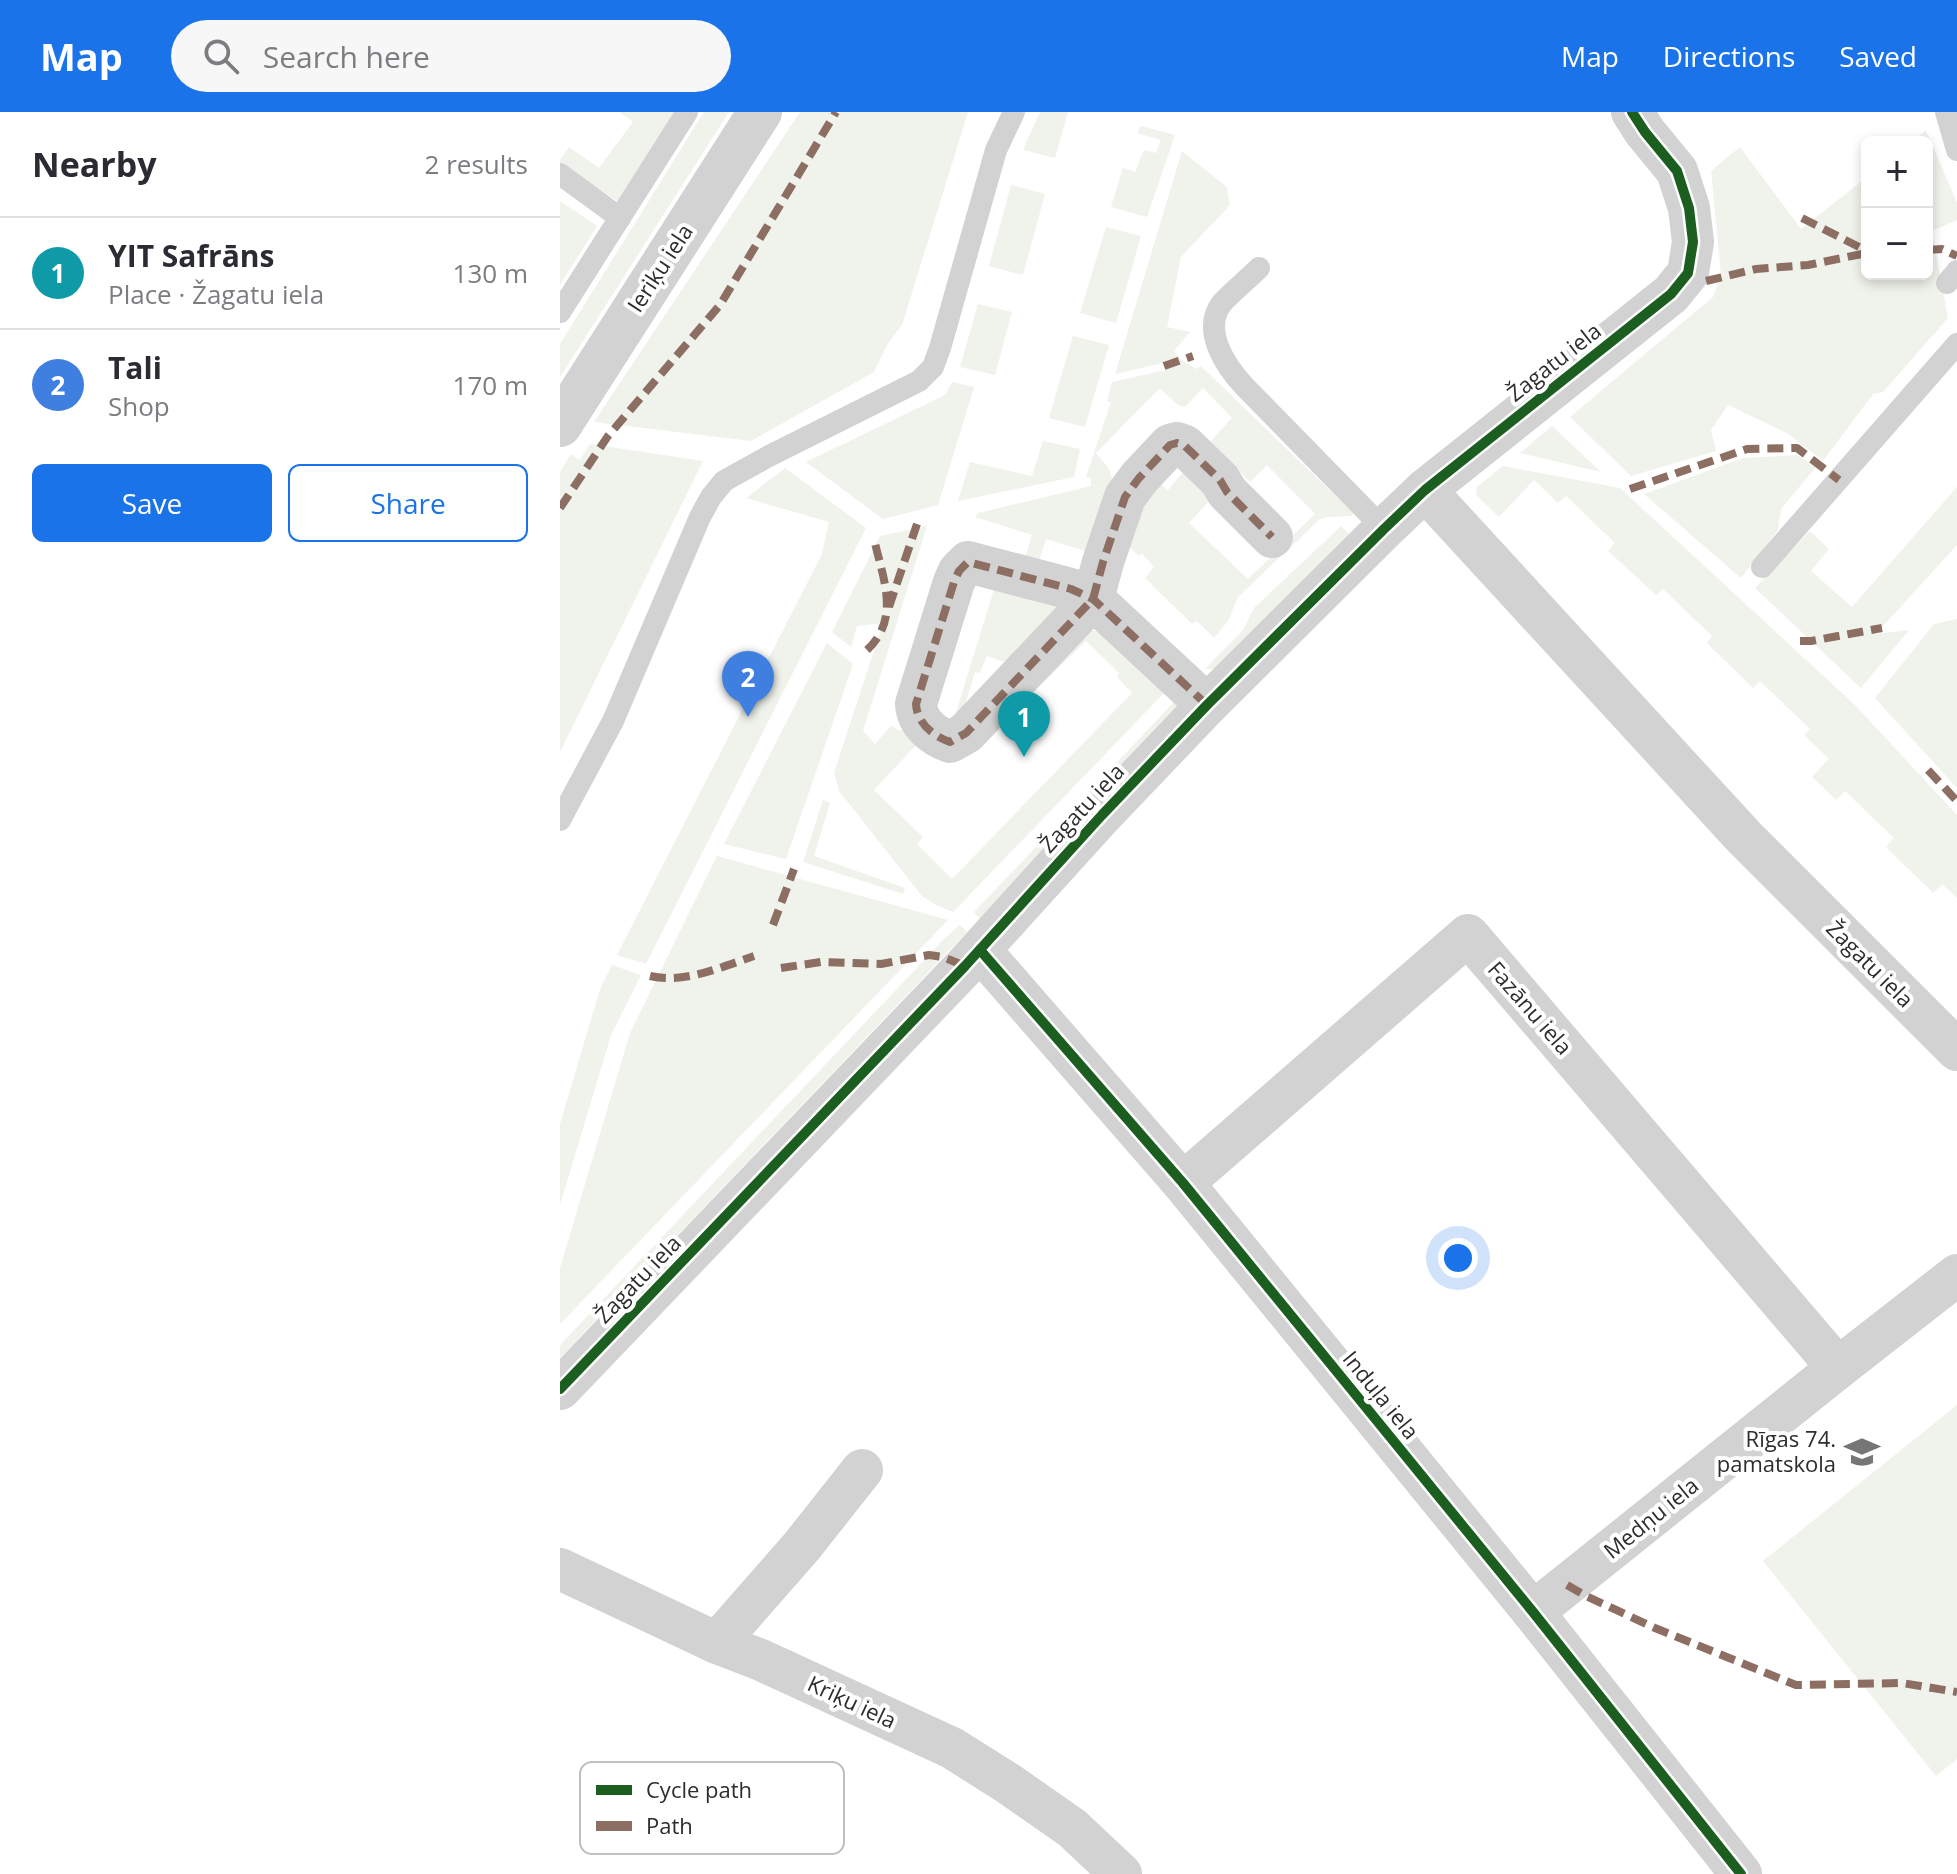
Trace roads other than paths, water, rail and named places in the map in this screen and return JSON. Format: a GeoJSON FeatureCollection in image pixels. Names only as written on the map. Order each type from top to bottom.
{"type":"FeatureCollection","features":[{"type":"Feature","properties":{"kind":"street","name":"Ieriķu iela"},"geometry":{"type":"LineString","coordinates":[[560,425],[760,112]]}},
{"type":"Feature","properties":{"kind":"street","name":"Žagatu iela"},"geometry":{"type":"LineString","coordinates":[[560,1389],[980,950],[1207,705],[1384,529],[1425,490],[1671,294],[1688,273],[1693,242],[1689,208],[1677,171],[1632,112]]}},
{"type":"Feature","properties":{"kind":"street"},"geometry":{"type":"LineString","coordinates":[[1207,705],[1093,599],[1071,589],[968,562],[954,582],[916,704],[920,720],[939,738],[950,742],[966,733],[1093,599],[1125,497],[1170,445],[1177,443],[1185,446],[1272,537]]}},
{"type":"Feature","properties":{"kind":"street","name":"Žagatu iela"},"geometry":{"type":"LineString","coordinates":[[1425,490],[1744,837],[1957,1050]]}},
{"type":"Feature","properties":{"kind":"street","name":"Fazānu iela"},"geometry":{"type":"LineString","coordinates":[[1183,1183],[1468,935],[1838,1368]]}},
{"type":"Feature","properties":{"kind":"street","name":"Induļa iela"},"geometry":{"type":"LineString","coordinates":[[980,950],[1183,1183],[1533,1612],[1741,1874]]}},
{"type":"Feature","properties":{"kind":"street","name":"Medņu iela"},"geometry":{"type":"LineString","coordinates":[[1533,1612],[1957,1275]]}},
{"type":"Feature","properties":{"kind":"street"},"geometry":{"type":"LineString","coordinates":[[717,1643],[802,1546],[862,1470]]}},
{"type":"Feature","properties":{"kind":"street","name":"Kriķu iela"},"geometry":{"type":"LineString","coordinates":[[560,1569],[952,1748],[1072,1828],[1121,1874]]}},
{"type":"Feature","properties":{"kind":"lane"},"geometry":{"type":"LineString","coordinates":[[560,312],[687,112]]}},
{"type":"Feature","properties":{"kind":"lane"},"geometry":{"type":"LineString","coordinates":[[560,820],[613,721],[700,517],[724,481],[919,381],[933,367],[996,150],[1014,112]]}},
{"type":"Feature","properties":{"kind":"lane"},"geometry":{"type":"LineString","coordinates":[[1946,112],[1957,150]]}},
{"type":"Feature","properties":{"kind":"lane"},"geometry":{"type":"LineString","coordinates":[[560,174],[620,218]]}},
{"type":"Feature","properties":{"kind":"lane"},"geometry":{"type":"LineString","coordinates":[[1259,268],[1220,306],[1213,331],[1223,358],[1233,374],[1384,529]]}},
{"type":"Feature","properties":{"kind":"lane"},"geometry":{"type":"LineString","coordinates":[[1762,567],[1957,344]]}},
{"type":"Feature","properties":{"kind":"place","name":"Tali"},"geometry":{"type":"Point","coordinates":[748,717]}},
{"type":"Feature","properties":{"kind":"place","name":"YIT Safrāns"},"geometry":{"type":"Point","coordinates":[1024,757]}},
{"type":"Feature","properties":{"kind":"place","name":"Rīgas 74. pamatskola"},"geometry":{"type":"Point","coordinates":[1862,1452]}}]}
